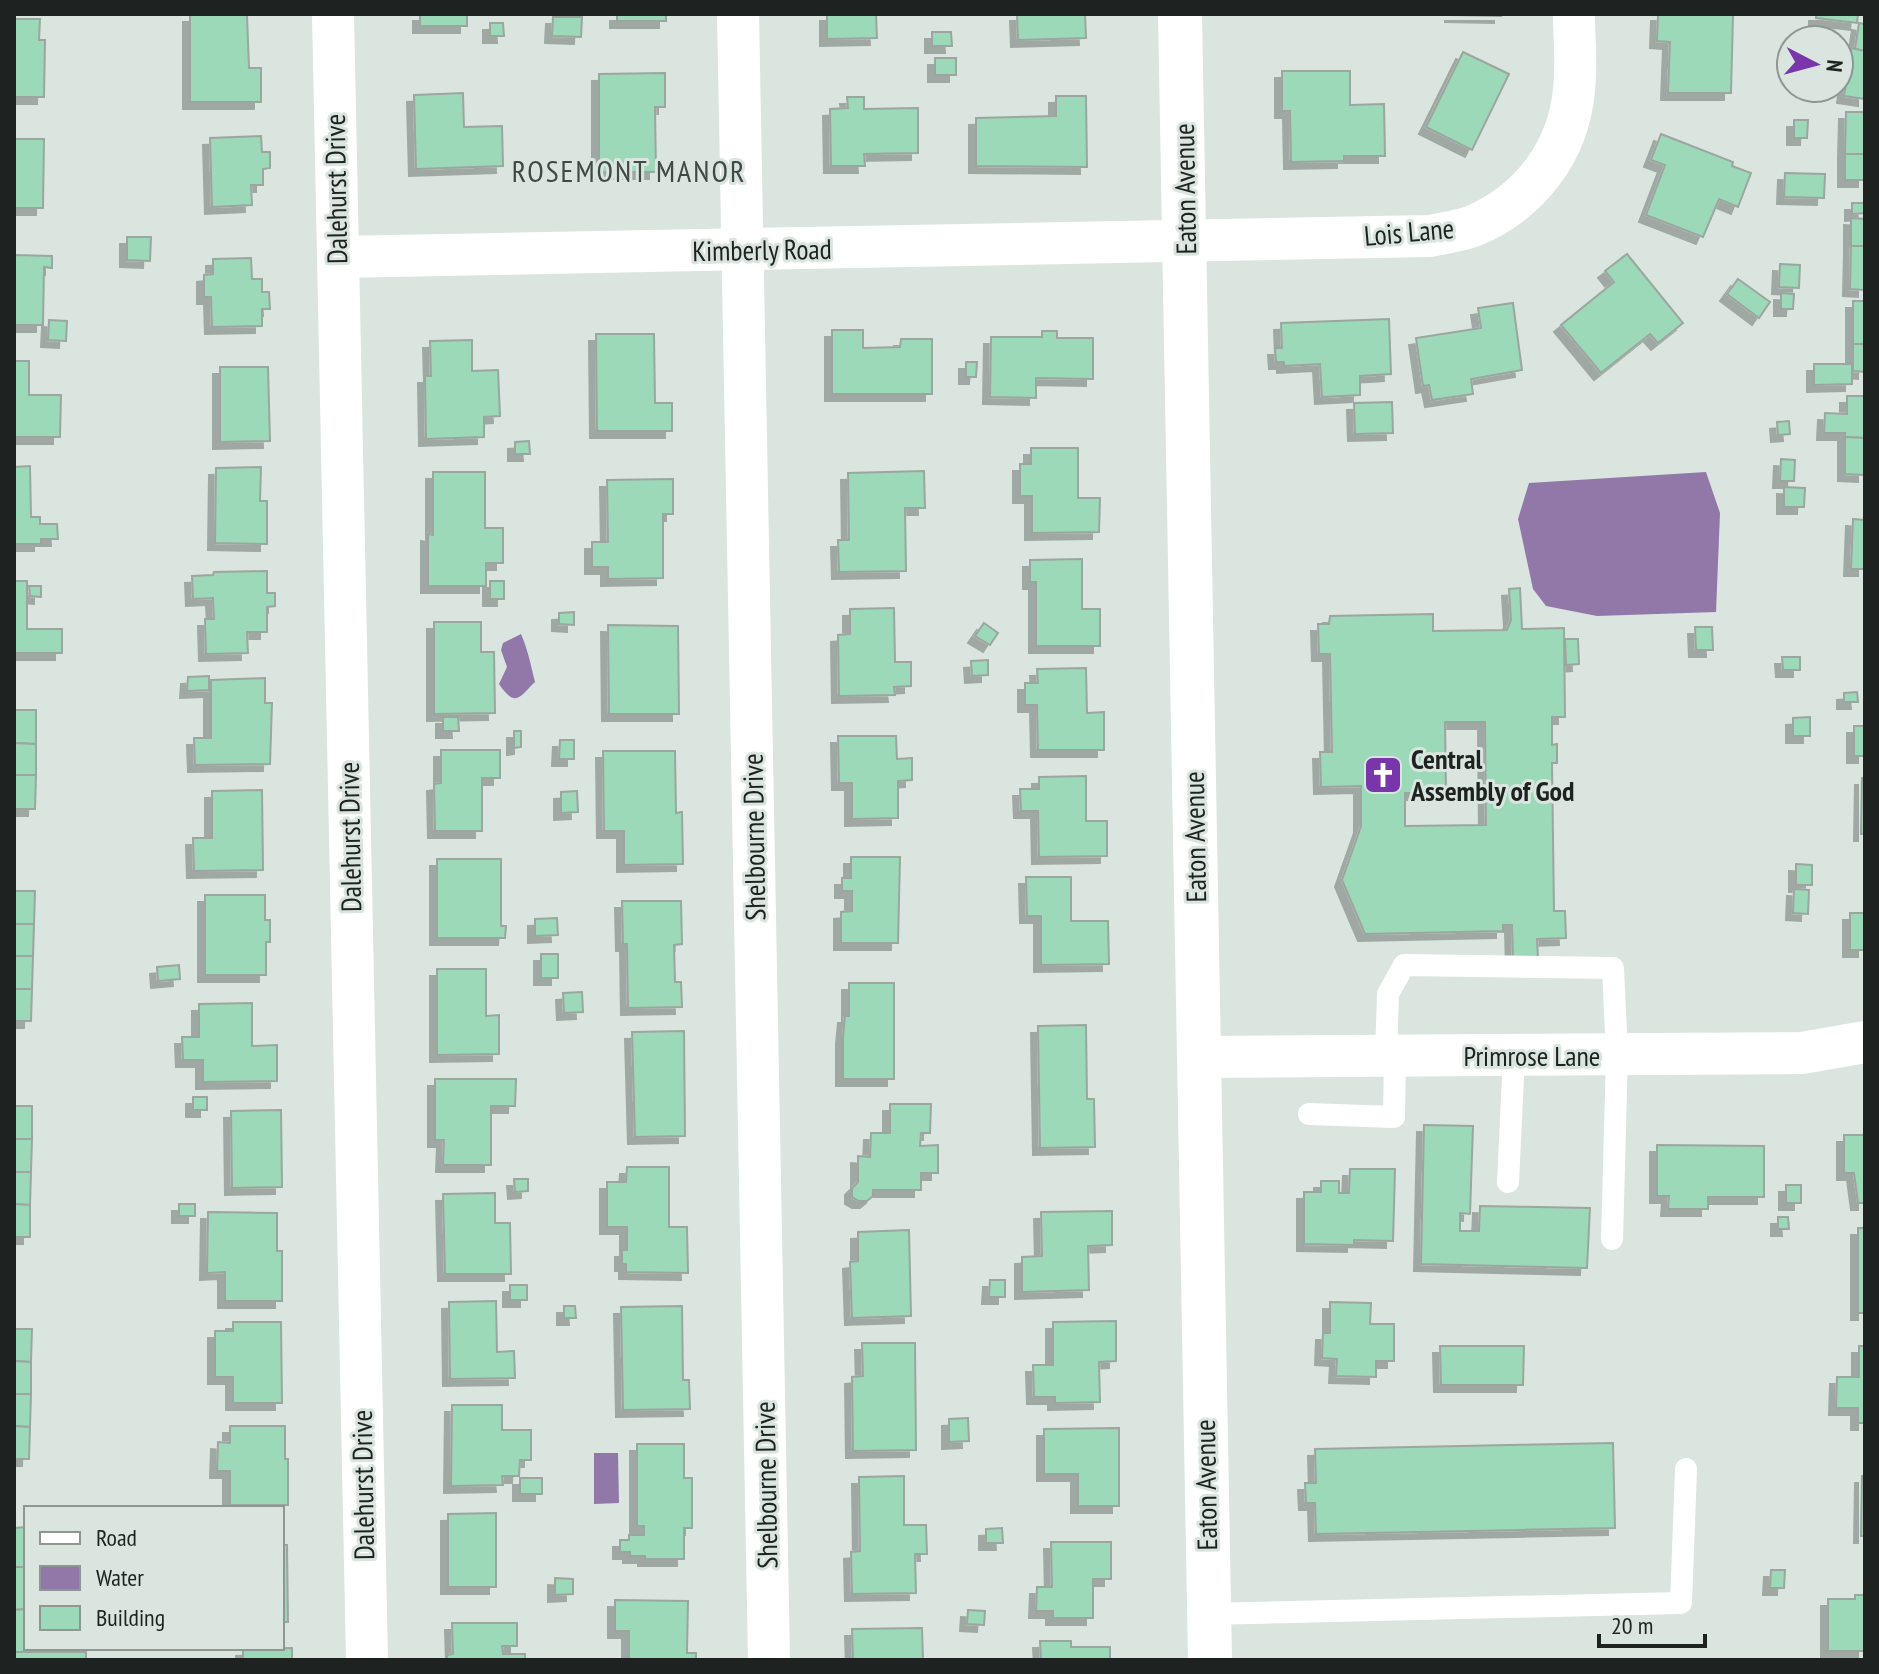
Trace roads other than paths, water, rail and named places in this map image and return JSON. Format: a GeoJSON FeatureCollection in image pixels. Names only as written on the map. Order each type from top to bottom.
{"type":"FeatureCollection","features":[{"type":"Feature","properties":{"kind":"street","name":"Dalehurst Drive"},"geometry":{"type":"LineString","coordinates":[[333,14],[367,1660]]}},
{"type":"Feature","properties":{"kind":"street","name":"Shelbourne Drive"},"geometry":{"type":"LineString","coordinates":[[738,14],[769,1660]]}},
{"type":"Feature","properties":{"kind":"street","name":"Eaton Avenue"},"geometry":{"type":"LineString","coordinates":[[1180,14],[1210,1660]]}},
{"type":"Feature","properties":{"kind":"street","name":"Lois Lane"},"geometry":{"type":"LineString","coordinates":[[1186,240],[1430,236],[1471,227],[1508,208],[1529,190],[1554,157],[1566,132],[1574,88],[1574,14]]}},
{"type":"Feature","properties":{"kind":"street","name":"Kimberly Road"},"geometry":{"type":"LineString","coordinates":[[338,257],[1186,240]]}},
{"type":"Feature","properties":{"kind":"street","name":"Primrose Lane"},"geometry":{"type":"LineString","coordinates":[[1199,1057],[1802,1053],[1865,1042]]}},
{"type":"Feature","properties":{"kind":"lane"},"geometry":{"type":"LineString","coordinates":[[1309,1114],[1394,1117],[1388,994],[1404,965],[1613,968],[1617,1055],[1612,1239]]}},
{"type":"Feature","properties":{"kind":"lane"},"geometry":{"type":"LineString","coordinates":[[1508,1182],[1514,1056]]}},
{"type":"Feature","properties":{"kind":"lane"},"geometry":{"type":"LineString","coordinates":[[1209,1614],[1681,1603],[1686,1469]]}},
{"type":"Feature","properties":{"kind":"water"},"geometry":{"type":"Polygon","coordinates":[[[1706,472],[1720,513],[1716,612],[1597,616],[1546,606],[1533,589],[1518,519],[1529,483],[1706,472]]]}},
{"type":"Feature","properties":{"kind":"water"},"geometry":{"type":"Polygon","coordinates":[[[521,634],[535,682],[522,695],[514,698],[499,684],[507,667],[501,650],[503,643],[521,634]]]}},
{"type":"Feature","properties":{"kind":"water"},"geometry":{"type":"Polygon","coordinates":[[[594,1453],[618,1453],[619,1503],[594,1504],[594,1453]]]}},
{"type":"Feature","properties":{"kind":"place","name":"Central Assembly of God"},"geometry":{"type":"Point","coordinates":[1383,775]}},
{"type":"Feature","properties":{"kind":"district","name":"ROSEMONT MANOR"},"geometry":{"type":"Point","coordinates":[629,172]}}]}
